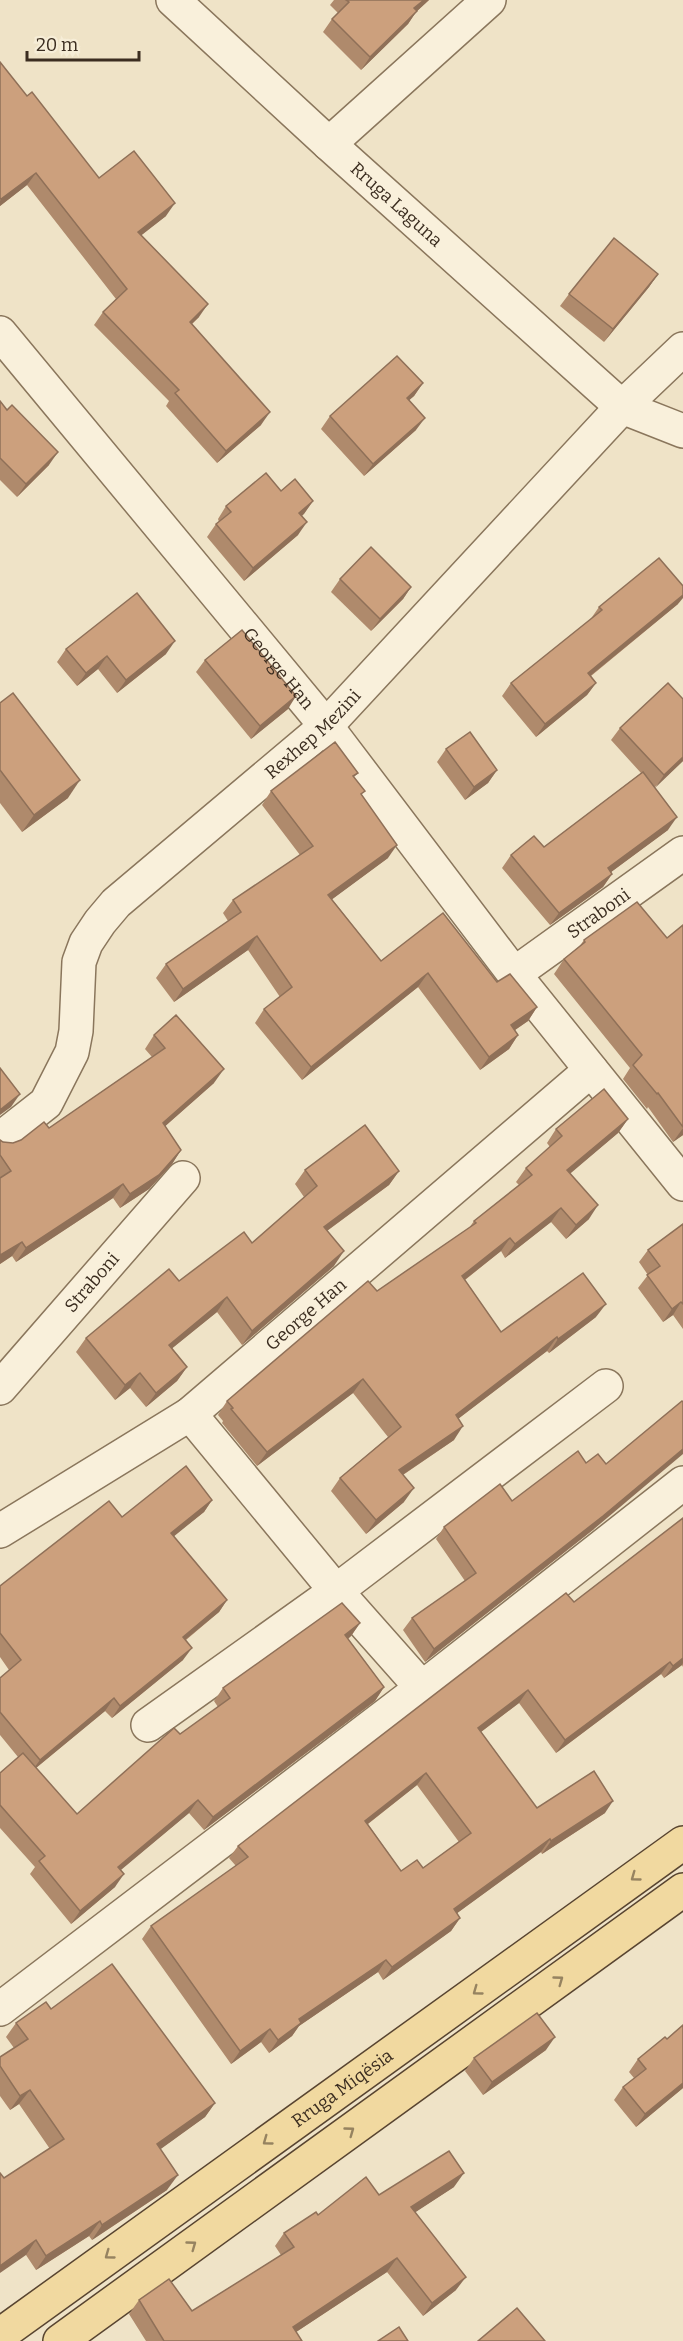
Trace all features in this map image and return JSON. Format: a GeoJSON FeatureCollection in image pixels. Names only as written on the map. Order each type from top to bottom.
{"type":"FeatureCollection","features":[{"type":"Feature","properties":{"kind":"main road","name":"Rruga Miqësia"},"geometry":{"type":"LineString","coordinates":[[0,2335],[683,1843]]}},
{"type":"Feature","properties":{"kind":"main road"},"geometry":{"type":"LineString","coordinates":[[60,2341],[683,1890]]}},
{"type":"Feature","properties":{"kind":"street"},"geometry":{"type":"LineString","coordinates":[[329,144],[489,0]]}},
{"type":"Feature","properties":{"kind":"street","name":"Rruga Laguna"},"geometry":{"type":"LineString","coordinates":[[190,6],[329,144],[622,407]]}},
{"type":"Feature","properties":{"kind":"street","name":"George Han"},"geometry":{"type":"LineString","coordinates":[[0,333],[326,726],[514,974],[591,1070],[681,1176]]}},
{"type":"Feature","properties":{"kind":"street","name":"Rexhep Mezini"},"geometry":{"type":"LineString","coordinates":[[0,1139],[46,1103],[72,1052],[76,1031],[79,962],[86,943],[116,903],[326,726],[622,407],[683,349]]}},
{"type":"Feature","properties":{"kind":"street"},"geometry":{"type":"LineString","coordinates":[[622,407],[683,431]]}},
{"type":"Feature","properties":{"kind":"street","name":"Straboni"},"geometry":{"type":"LineString","coordinates":[[514,974],[683,853]]}},
{"type":"Feature","properties":{"kind":"street","name":"George Han"},"geometry":{"type":"LineString","coordinates":[[0,1531],[190,1414],[591,1070]]}},
{"type":"Feature","properties":{"kind":"street","name":"Straboni"},"geometry":{"type":"LineString","coordinates":[[0,1388],[183,1178]]}},
{"type":"Feature","properties":{"kind":"street"},"geometry":{"type":"LineString","coordinates":[[148,1725],[336,1591],[606,1386]]}},
{"type":"Feature","properties":{"kind":"street"},"geometry":{"type":"LineString","coordinates":[[190,1414],[336,1591],[422,1688]]}},
{"type":"Feature","properties":{"kind":"street"},"geometry":{"type":"LineString","coordinates":[[0,2009],[422,1688],[683,1483]]}},
{"type":"Feature","properties":{"kind":"building"},"geometry":{"type":"Polygon","coordinates":[[[346,0],[424,0],[414,8],[417,11],[370,57],[332,19],[349,2],[346,0]]]}},
{"type":"Feature","properties":{"kind":"building"},"geometry":{"type":"Polygon","coordinates":[[[0,62],[27,96],[32,92],[99,178],[134,151],[175,203],[138,232],[208,304],[190,322],[270,412],[226,451],[175,393],[179,390],[103,312],[127,289],[36,173],[0,198],[0,62]]]}},
{"type":"Feature","properties":{"kind":"building"},"geometry":{"type":"Polygon","coordinates":[[[614,238],[658,274],[613,329],[569,294],[614,238]]]}},
{"type":"Feature","properties":{"kind":"building"},"geometry":{"type":"Polygon","coordinates":[[[397,356],[423,383],[407,398],[425,418],[373,464],[330,416],[397,356]]]}},
{"type":"Feature","properties":{"kind":"building"},"geometry":{"type":"Polygon","coordinates":[[[0,401],[7,410],[12,405],[58,452],[26,484],[0,458],[0,401]]]}},
{"type":"Feature","properties":{"kind":"building"},"geometry":{"type":"Polygon","coordinates":[[[266,473],[281,491],[295,479],[313,501],[299,513],[307,522],[253,568],[216,524],[231,512],[226,506],[266,473]]]}},
{"type":"Feature","properties":{"kind":"building"},"geometry":{"type":"Polygon","coordinates":[[[371,547],[411,587],[380,619],[340,579],[371,547]]]}},
{"type":"Feature","properties":{"kind":"building"},"geometry":{"type":"Polygon","coordinates":[[[659,558],[683,586],[683,595],[588,673],[596,683],[545,724],[511,683],[602,610],[599,607],[659,558]]]}},
{"type":"Feature","properties":{"kind":"building"},"geometry":{"type":"Polygon","coordinates":[[[137,593],[175,641],[126,680],[107,656],[86,673],[66,649],[137,593]]]}},
{"type":"Feature","properties":{"kind":"building"},"geometry":{"type":"Polygon","coordinates":[[[242,630],[296,696],[260,726],[205,660],[242,630]]]}},
{"type":"Feature","properties":{"kind":"building"},"geometry":{"type":"Polygon","coordinates":[[[668,683],[683,699],[683,757],[664,775],[620,728],[668,683]]]}},
{"type":"Feature","properties":{"kind":"building"},"geometry":{"type":"Polygon","coordinates":[[[13,693],[80,780],[34,815],[0,770],[0,703],[13,693]]]}},
{"type":"Feature","properties":{"kind":"building"},"geometry":{"type":"Polygon","coordinates":[[[470,732],[497,770],[474,787],[446,749],[470,732]]]}},
{"type":"Feature","properties":{"kind":"building"},"geometry":{"type":"Polygon","coordinates":[[[335,742],[358,773],[353,776],[365,791],[361,794],[397,845],[328,895],[381,961],[443,913],[497,982],[510,974],[537,1007],[511,1025],[518,1035],[489,1057],[428,973],[311,1067],[264,1009],[292,987],[257,936],[183,989],[166,964],[241,912],[233,900],[313,846],[271,791],[335,742]]]}},
{"type":"Feature","properties":{"kind":"building"},"geometry":{"type":"Polygon","coordinates":[[[643,772],[677,817],[608,868],[612,874],[559,913],[511,855],[534,836],[544,847],[643,772]]]}},
{"type":"Feature","properties":{"kind":"building"},"geometry":{"type":"Polygon","coordinates":[[[637,902],[667,938],[683,925],[683,1127],[658,1093],[633,1065],[642,1055],[564,959],[585,942],[584,940],[637,902]]]}},
{"type":"Feature","properties":{"kind":"building"},"geometry":{"type":"Polygon","coordinates":[[[176,1015],[224,1069],[163,1123],[181,1150],[159,1175],[130,1194],[123,1184],[26,1248],[22,1242],[0,1255],[0,1178],[11,1171],[0,1155],[0,1140],[13,1143],[21,1140],[44,1122],[49,1128],[165,1048],[154,1035],[176,1015]]]}},
{"type":"Feature","properties":{"kind":"building"},"geometry":{"type":"Polygon","coordinates":[[[0,1068],[20,1094],[0,1110],[0,1068]]]}},
{"type":"Feature","properties":{"kind":"building"},"geometry":{"type":"Polygon","coordinates":[[[604,1089],[628,1119],[567,1170],[598,1205],[576,1225],[561,1208],[515,1244],[510,1238],[462,1276],[501,1332],[583,1273],[606,1304],[558,1339],[557,1337],[456,1415],[463,1426],[399,1470],[414,1488],[376,1520],[340,1478],[401,1427],[363,1379],[267,1452],[227,1401],[368,1281],[377,1291],[476,1223],[474,1221],[532,1175],[526,1168],[562,1136],[556,1129],[604,1089]]]}},
{"type":"Feature","properties":{"kind":"building"},"geometry":{"type":"Polygon","coordinates":[[[365,1125],[399,1171],[324,1227],[344,1251],[252,1331],[227,1297],[169,1345],[187,1367],[156,1393],[140,1373],[125,1385],[86,1338],[169,1269],[179,1281],[244,1232],[252,1243],[317,1186],[305,1170],[365,1125]]]}},
{"type":"Feature","properties":{"kind":"building"},"geometry":{"type":"Polygon","coordinates":[[[683,1224],[683,1304],[681,1302],[672,1309],[647,1275],[660,1266],[648,1250],[683,1224]]]}},
{"type":"Feature","properties":{"kind":"building"},"geometry":{"type":"Polygon","coordinates":[[[682,1401],[683,1449],[603,1516],[434,1649],[412,1618],[476,1573],[444,1527],[500,1484],[512,1501],[578,1451],[586,1463],[598,1454],[606,1464],[682,1401]]]}},
{"type":"Feature","properties":{"kind":"building"},"geometry":{"type":"Polygon","coordinates":[[[186,1466],[212,1500],[171,1533],[227,1600],[183,1637],[192,1648],[120,1706],[114,1698],[40,1760],[0,1712],[0,1678],[21,1660],[0,1633],[0,1586],[109,1501],[122,1517],[186,1466]]]}},
{"type":"Feature","properties":{"kind":"building"},"geometry":{"type":"Polygon","coordinates":[[[683,1518],[683,1658],[673,1666],[670,1662],[565,1740],[528,1690],[478,1728],[537,1808],[594,1771],[613,1801],[551,1841],[550,1839],[454,1909],[460,1918],[392,1967],[386,1960],[299,2019],[301,2023],[278,2040],[270,2029],[240,2051],[151,1926],[248,1857],[238,1846],[566,1593],[574,1602],[683,1518]],[[426,1773],[365,1821],[401,1871],[417,1860],[423,1868],[471,1833],[426,1773]]]}},
{"type":"Feature","properties":{"kind":"building"},"geometry":{"type":"Polygon","coordinates":[[[342,1603],[360,1623],[345,1635],[384,1687],[213,1817],[198,1800],[118,1867],[124,1874],[80,1911],[39,1861],[45,1856],[0,1805],[0,1773],[23,1753],[77,1814],[174,1728],[180,1734],[230,1698],[223,1688],[342,1603]]]}},
{"type":"Feature","properties":{"kind":"building"},"geometry":{"type":"Polygon","coordinates":[[[112,1964],[215,2103],[157,2144],[178,2175],[102,2225],[100,2221],[46,2256],[36,2240],[0,2266],[0,2173],[4,2178],[64,2139],[30,2090],[20,2096],[0,2066],[0,2057],[28,2039],[16,2023],[46,2002],[51,2009],[112,1964]]]}},
{"type":"Feature","properties":{"kind":"building"},"geometry":{"type":"Polygon","coordinates":[[[537,2013],[555,2037],[492,2082],[474,2058],[537,2013]]]}},
{"type":"Feature","properties":{"kind":"building"},"geometry":{"type":"Polygon","coordinates":[[[683,2025],[683,2083],[645,2114],[623,2087],[646,2069],[638,2059],[683,2025]]]}},
{"type":"Feature","properties":{"kind":"building"},"geometry":{"type":"Polygon","coordinates":[[[449,2151],[464,2173],[411,2207],[466,2277],[432,2303],[397,2258],[293,2327],[302,2341],[164,2341],[139,2300],[169,2279],[192,2311],[294,2247],[284,2233],[316,2212],[318,2215],[366,2177],[379,2195],[449,2151]]]}},
{"type":"Feature","properties":{"kind":"building"},"geometry":{"type":"Polygon","coordinates":[[[517,2308],[545,2341],[478,2341],[517,2308]]]}},
{"type":"Feature","properties":{"kind":"building"},"geometry":{"type":"Polygon","coordinates":[[[399,2327],[408,2341],[378,2341],[399,2327]]]}}]}
